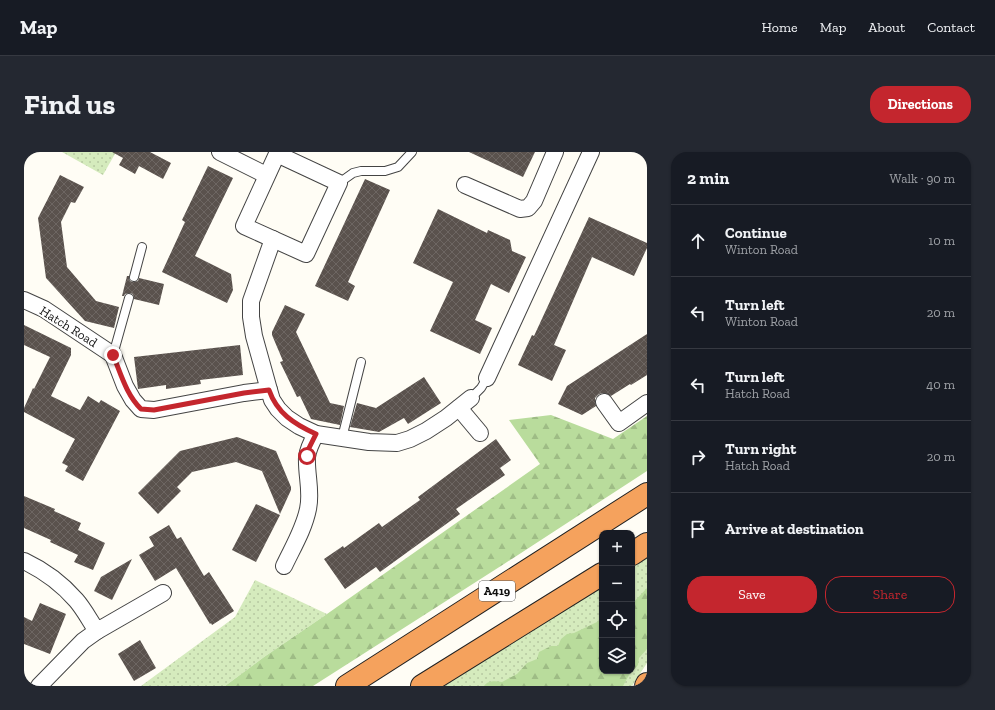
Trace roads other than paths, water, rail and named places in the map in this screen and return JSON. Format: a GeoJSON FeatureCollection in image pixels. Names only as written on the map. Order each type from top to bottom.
{"type":"FeatureCollection","features":[{"type":"Feature","properties":{"kind":"highway","name":"A419"},"geometry":{"type":"LineString","coordinates":[[347,686],[647,494]]}},
{"type":"Feature","properties":{"kind":"highway"},"geometry":{"type":"LineString","coordinates":[[635,552],[647,544]]}},
{"type":"Feature","properties":{"kind":"highway"},"geometry":{"type":"LineString","coordinates":[[422,686],[599,576]]}},
{"type":"Feature","properties":{"kind":"street"},"geometry":{"type":"LineString","coordinates":[[220,152],[266,175]]}},
{"type":"Feature","properties":{"kind":"street"},"geometry":{"type":"LineString","coordinates":[[465,186],[520,209],[528,208],[534,201],[555,152]]}},
{"type":"Feature","properties":{"kind":"street"},"geometry":{"type":"LineString","coordinates":[[488,378],[591,152]]}},
{"type":"Feature","properties":{"kind":"street"},"geometry":{"type":"LineString","coordinates":[[277,154],[339,183],[306,254],[244,226],[266,175],[277,154]]}},
{"type":"Feature","properties":{"kind":"street"},"geometry":{"type":"LineString","coordinates":[[274,239],[251,302],[251,317],[254,336],[272,400],[287,418],[299,426],[316,434],[397,443],[426,432],[465,403],[480,434]]}},
{"type":"Feature","properties":{"kind":"street","name":"Hatch Road"},"geometry":{"type":"LineString","coordinates":[[24,300],[44,309],[113,355]]}},
{"type":"Feature","properties":{"kind":"street"},"geometry":{"type":"LineString","coordinates":[[113,355],[125,386],[133,400],[141,409],[154,410],[244,393],[269,390]]}},
{"type":"Feature","properties":{"kind":"street"},"geometry":{"type":"LineString","coordinates":[[604,402],[619,423],[647,403]]}},
{"type":"Feature","properties":{"kind":"street"},"geometry":{"type":"LineString","coordinates":[[284,566],[302,529],[308,508],[309,487],[307,456],[316,434]]}},
{"type":"Feature","properties":{"kind":"street"},"geometry":{"type":"LineString","coordinates":[[24,561],[44,572],[66,590],[76,601],[96,631]]}},
{"type":"Feature","properties":{"kind":"street"},"geometry":{"type":"LineString","coordinates":[[39,686],[83,641],[96,631],[164,594]]}},
{"type":"Feature","properties":{"kind":"lane"},"geometry":{"type":"LineString","coordinates":[[339,183],[354,173],[361,171],[385,171],[398,167],[412,152]]}},
{"type":"Feature","properties":{"kind":"lane"},"geometry":{"type":"LineString","coordinates":[[134,277],[142,247]]}},
{"type":"Feature","properties":{"kind":"lane"},"geometry":{"type":"LineString","coordinates":[[113,355],[129,298]]}},
{"type":"Feature","properties":{"kind":"lane"},"geometry":{"type":"LineString","coordinates":[[342,438],[361,362]]}},
{"type":"Feature","properties":{"kind":"lane"},"geometry":{"type":"LineString","coordinates":[[465,403],[482,388],[488,378]]}}]}
